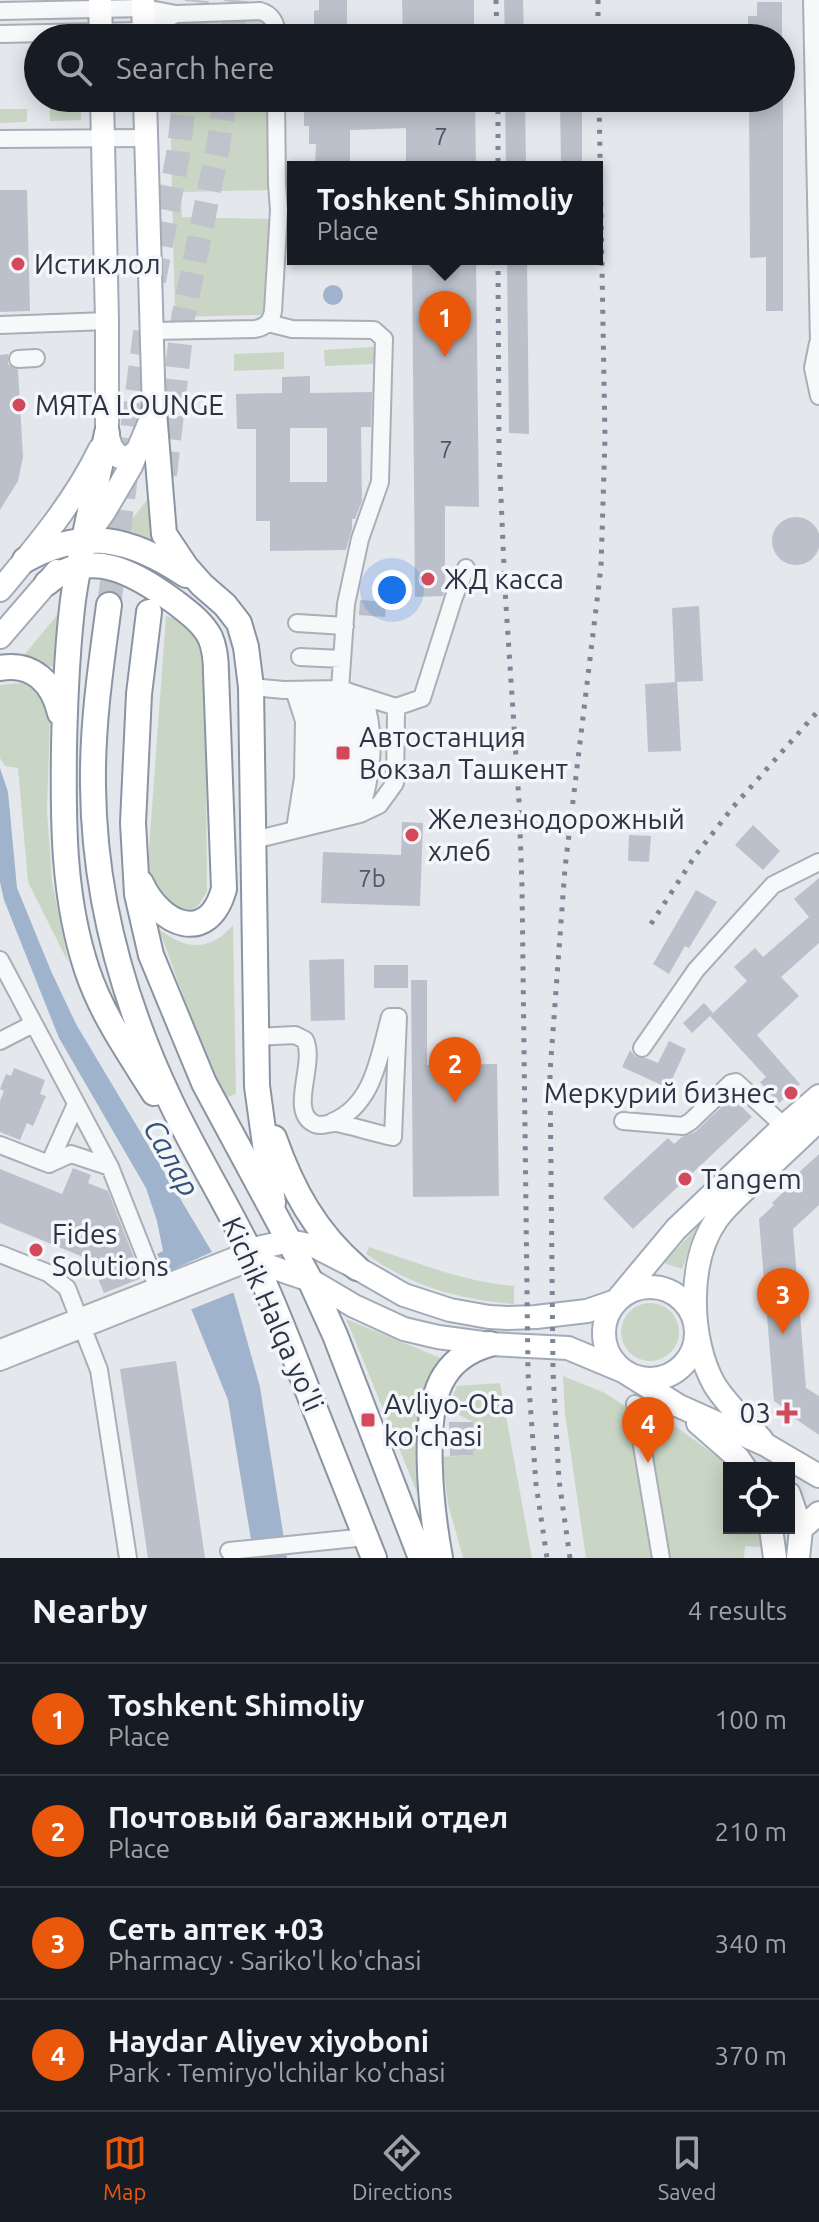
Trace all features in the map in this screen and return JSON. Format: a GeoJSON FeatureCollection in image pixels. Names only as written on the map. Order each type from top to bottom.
{"type":"FeatureCollection","features":[{"type":"Feature","properties":{"kind":"highway"},"geometry":{"type":"LineString","coordinates":[[154,412],[164,534],[172,549],[202,585]]}},
{"type":"Feature","properties":{"kind":"highway"},"geometry":{"type":"LineString","coordinates":[[107,433],[74,598],[67,658],[64,753],[67,873],[88,971],[115,1032],[224,1203]]}},
{"type":"Feature","properties":{"kind":"highway"},"geometry":{"type":"LineString","coordinates":[[25,560],[55,546],[85,539],[110,542],[147,553],[180,570],[225,605],[239,623],[246,647],[251,687],[257,1086],[275,1216]]}},
{"type":"Feature","properties":{"kind":"highway"},"geometry":{"type":"LineString","coordinates":[[47,583],[63,571],[80,565],[122,570],[151,585],[184,609],[210,638],[216,660],[224,889],[213,911],[203,919],[190,924],[179,923],[164,915],[151,902],[135,866]]}},
{"type":"Feature","properties":{"kind":"highway","name":"Kichik Halqa yo'li"},"geometry":{"type":"LineString","coordinates":[[109,605],[94,744],[94,802],[107,921],[117,965],[170,1101],[252,1256],[370,1548]]}},
{"type":"Feature","properties":{"kind":"highway","name":"Kichik Halqa yo'li"},"geometry":{"type":"LineString","coordinates":[[149,612],[139,694],[133,808],[139,908],[151,955],[204,1083],[310,1280],[335,1335],[421,1558]]}},
{"type":"Feature","properties":{"kind":"highway"},"geometry":{"type":"LineString","coordinates":[[0,668],[30,670],[48,685],[59,709],[64,753]]}},
{"type":"Feature","properties":{"kind":"highway"},"geometry":{"type":"LineString","coordinates":[[170,1101],[183,1107],[195,1106],[203,1097],[204,1083]]}},
{"type":"Feature","properties":{"kind":"highway"},"geometry":{"type":"LineString","coordinates":[[257,1086],[283,1162],[305,1209],[326,1238],[357,1268]]}},
{"type":"Feature","properties":{"kind":"highway"},"geometry":{"type":"LineString","coordinates":[[440,1558],[430,1482],[434,1408],[444,1376],[465,1354],[490,1344]]}},
{"type":"Feature","properties":{"kind":"main road"},"geometry":{"type":"LineString","coordinates":[[102,112],[107,433],[111,447],[119,457],[128,458],[140,449]]}},
{"type":"Feature","properties":{"kind":"main road"},"geometry":{"type":"LineString","coordinates":[[0,637],[85,539],[116,493],[140,449],[154,412],[145,112]]}},
{"type":"Feature","properties":{"kind":"main road"},"geometry":{"type":"LineString","coordinates":[[0,590],[81,484],[107,433]]}},
{"type":"Feature","properties":{"kind":"main road"},"geometry":{"type":"LineString","coordinates":[[819,1096],[676,1229],[616,1301],[604,1329],[605,1345],[623,1371],[679,1406],[766,1445],[819,1476]]}},
{"type":"Feature","properties":{"kind":"main road"},"geometry":{"type":"LineString","coordinates":[[252,1256],[310,1280],[354,1306],[404,1329],[490,1344],[568,1348],[638,1377],[654,1379],[669,1375],[682,1366],[691,1354],[695,1340],[697,1273],[700,1255],[711,1228],[737,1197],[819,1120]]}},
{"type":"Feature","properties":{"kind":"main road"},"geometry":{"type":"LineString","coordinates":[[252,1256],[289,1241],[314,1246],[422,1302],[489,1317],[564,1315],[616,1301],[642,1287],[670,1291],[682,1299],[691,1311],[713,1382],[766,1445],[776,1462]]}},
{"type":"Feature","properties":{"kind":"main road"},"geometry":{"type":"LineString","coordinates":[[679,1406],[741,1462]]}},
{"type":"Feature","properties":{"kind":"main road"},"geometry":{"type":"LineString","coordinates":[[795,1512],[801,1529],[798,1558]]}},
{"type":"Feature","properties":{"kind":"main road"},"geometry":{"type":"LineString","coordinates":[[801,1529],[819,1513]]}},
{"type":"Feature","properties":{"kind":"main road"},"geometry":{"type":"LineString","coordinates":[[772,1534],[775,1558]]}},
{"type":"Feature","properties":{"kind":"street"},"geometry":{"type":"LineString","coordinates":[[812,0],[818,344],[813,368],[819,396]]}},
{"type":"Feature","properties":{"kind":"street"},"geometry":{"type":"LineString","coordinates":[[0,11],[144,4],[176,14],[260,11],[273,19],[275,24]]}},
{"type":"Feature","properties":{"kind":"street"},"geometry":{"type":"LineString","coordinates":[[161,24],[176,14]]}},
{"type":"Feature","properties":{"kind":"street"},"geometry":{"type":"LineString","coordinates":[[0,34],[24,34]]}},
{"type":"Feature","properties":{"kind":"street"},"geometry":{"type":"LineString","coordinates":[[152,331],[255,329],[263,328],[268,323],[273,311],[279,210],[276,112]]}},
{"type":"Feature","properties":{"kind":"street"},"geometry":{"type":"LineString","coordinates":[[0,139],[146,138]]}},
{"type":"Feature","properties":{"kind":"street"},"geometry":{"type":"LineString","coordinates":[[0,325],[107,321]]}},
{"type":"Feature","properties":{"kind":"street"},"geometry":{"type":"LineString","coordinates":[[268,323],[292,329],[374,330],[384,339],[380,482],[360,539],[346,604],[342,659],[304,721],[303,778],[328,821]]}},
{"type":"Feature","properties":{"kind":"street"},"geometry":{"type":"LineString","coordinates":[[18,359],[36,358]]}},
{"type":"Feature","properties":{"kind":"street"},"geometry":{"type":"LineString","coordinates":[[251,687],[323,690],[364,697],[396,707],[422,698],[466,568]]}},
{"type":"Feature","properties":{"kind":"street"},"geometry":{"type":"LineString","coordinates":[[297,623],[345,626]]}},
{"type":"Feature","properties":{"kind":"street"},"geometry":{"type":"LineString","coordinates":[[300,657],[342,659]]}},
{"type":"Feature","properties":{"kind":"street"},"geometry":{"type":"LineString","coordinates":[[323,690],[358,721],[357,779],[328,821]]}},
{"type":"Feature","properties":{"kind":"street"},"geometry":{"type":"LineString","coordinates":[[323,690],[331,720],[328,821]]}},
{"type":"Feature","properties":{"kind":"street"},"geometry":{"type":"LineString","coordinates":[[328,821],[370,779],[371,721],[364,697]]}},
{"type":"Feature","properties":{"kind":"street"},"geometry":{"type":"LineString","coordinates":[[254,840],[379,805],[395,783],[396,707]]}},
{"type":"Feature","properties":{"kind":"street"},"geometry":{"type":"LineString","coordinates":[[642,1048],[696,970],[773,885],[819,862]]}},
{"type":"Feature","properties":{"kind":"street"},"geometry":{"type":"LineString","coordinates":[[0,960],[110,1167],[160,1290]]}},
{"type":"Feature","properties":{"kind":"street"},"geometry":{"type":"LineString","coordinates":[[255,1037],[295,1035],[305,1040],[309,1055],[302,1097],[304,1112],[317,1125],[332,1122],[348,1113],[364,1096],[371,1085],[390,1017],[398,1017],[393,1137],[332,1122]]}},
{"type":"Feature","properties":{"kind":"street"},"geometry":{"type":"LineString","coordinates":[[0,1041],[33,1024]]}},
{"type":"Feature","properties":{"kind":"street"},"geometry":{"type":"LineString","coordinates":[[623,1121],[683,1126],[731,1083],[736,1082],[784,1126]]}},
{"type":"Feature","properties":{"kind":"street"},"geometry":{"type":"LineString","coordinates":[[49,1164],[76,1104]]}},
{"type":"Feature","properties":{"kind":"street"},"geometry":{"type":"LineString","coordinates":[[0,1145],[49,1164],[71,1154],[110,1167]]}},
{"type":"Feature","properties":{"kind":"street"},"geometry":{"type":"LineString","coordinates":[[0,1254],[48,1273],[67,1288],[99,1370],[128,1558]]}},
{"type":"Feature","properties":{"kind":"street"},"geometry":{"type":"LineString","coordinates":[[0,1362],[80,1323],[252,1256]]}},
{"type":"Feature","properties":{"kind":"street"},"geometry":{"type":"LineString","coordinates":[[0,1348],[80,1323]]}},
{"type":"Feature","properties":{"kind":"street"},"geometry":{"type":"LineString","coordinates":[[635,1404],[661,1558]]}},
{"type":"Feature","properties":{"kind":"street"},"geometry":{"type":"LineString","coordinates":[[229,1551],[289,1544],[370,1548]]}},
{"type":"Feature","properties":{"kind":"green space"},"geometry":{"type":"Polygon","coordinates":[[[261,21],[265,24],[169,24],[261,21]]]}},
{"type":"Feature","properties":{"kind":"green space"},"geometry":{"type":"Polygon","coordinates":[[[0,109],[24,109],[27,112],[27,122],[0,123],[0,109]]]}},
{"type":"Feature","properties":{"kind":"green space"},"geometry":{"type":"Polygon","coordinates":[[[50,112],[81,112],[81,120],[50,121],[50,112]]]}},
{"type":"Feature","properties":{"kind":"green space"},"geometry":{"type":"Polygon","coordinates":[[[170,112],[269,112],[271,190],[181,192],[182,217],[271,219],[267,312],[261,315],[175,317],[170,112]]]}},
{"type":"Feature","properties":{"kind":"green space"},"geometry":{"type":"Polygon","coordinates":[[[374,347],[375,364],[325,366],[324,350],[374,347]]]}},
{"type":"Feature","properties":{"kind":"green space"},"geometry":{"type":"Polygon","coordinates":[[[284,352],[284,369],[234,371],[234,354],[284,352]]]}},
{"type":"Feature","properties":{"kind":"green space"},"geometry":{"type":"Polygon","coordinates":[[[154,491],[165,550],[118,537],[154,491]]]}},
{"type":"Feature","properties":{"kind":"green space"},"geometry":{"type":"Polygon","coordinates":[[[62,609],[53,667],[21,659],[62,609]]]}},
{"type":"Feature","properties":{"kind":"green space"},"geometry":{"type":"Polygon","coordinates":[[[166,616],[190,628],[205,650],[207,892],[197,907],[187,914],[174,910],[149,886],[148,862],[166,616]]]}},
{"type":"Feature","properties":{"kind":"green space"},"geometry":{"type":"Polygon","coordinates":[[[22,683],[37,687],[50,715],[47,811],[52,881],[68,962],[28,882],[18,768],[5,766],[0,758],[0,685],[22,683]]]}},
{"type":"Feature","properties":{"kind":"green space"},"geometry":{"type":"Polygon","coordinates":[[[233,925],[236,1094],[225,1098],[159,929],[178,941],[197,945],[215,940],[233,925]]]}},
{"type":"Feature","properties":{"kind":"green space"},"geometry":{"type":"Polygon","coordinates":[[[700,1224],[682,1269],[664,1263],[700,1224]]]}},
{"type":"Feature","properties":{"kind":"green space"},"geometry":{"type":"Polygon","coordinates":[[[369,1247],[459,1276],[514,1286],[514,1304],[473,1299],[418,1283],[366,1254],[369,1247]]]}},
{"type":"Feature","properties":{"kind":"green space"},"geometry":{"type":"Polygon","coordinates":[[[650,1303],[671,1311],[679,1332],[671,1353],[650,1361],[629,1353],[621,1332],[629,1311],[650,1303]]]}},
{"type":"Feature","properties":{"kind":"green space"},"geometry":{"type":"Polygon","coordinates":[[[346,1319],[443,1359],[423,1507],[350,1328],[346,1319]]]}},
{"type":"Feature","properties":{"kind":"green space"},"geometry":{"type":"Polygon","coordinates":[[[563,1376],[605,1393],[663,1431],[675,1426],[723,1462],[723,1534],[760,1534],[761,1547],[745,1546],[744,1558],[586,1558],[565,1414],[563,1376]]]}},
{"type":"Feature","properties":{"kind":"green space"},"geometry":{"type":"Polygon","coordinates":[[[500,1383],[532,1558],[463,1558],[448,1504],[442,1457],[473,1455],[473,1422],[454,1412],[451,1401],[457,1386],[500,1383]]]}},
{"type":"Feature","properties":{"kind":"water"},"geometry":{"type":"Polygon","coordinates":[[[329,285],[337,285],[343,295],[337,305],[329,305],[323,299],[323,291],[329,285]]]}},
{"type":"Feature","properties":{"kind":"water","name":"Салар"},"geometry":{"type":"Polygon","coordinates":[[[0,768],[8,792],[17,888],[51,971],[76,1024],[234,1294],[260,1387],[287,1558],[254,1558],[228,1400],[192,1311],[166,1258],[160,1259],[157,1254],[163,1251],[146,1188],[59,1038],[4,900],[0,882],[0,768]]]}},
{"type":"Feature","properties":{"kind":"pier"},"geometry":{"type":"Polygon","coordinates":[[[212,1252],[223,1274],[237,1291],[187,1311],[167,1272],[212,1252]]]}},
{"type":"Feature","properties":{"kind":"building"},"geometry":{"type":"Polygon","coordinates":[[[319,0],[347,0],[347,24],[314,24],[314,11],[319,10],[319,0]]]}},
{"type":"Feature","properties":{"kind":"building"},"geometry":{"type":"Polygon","coordinates":[[[402,0],[474,0],[474,24],[403,24],[402,0]]]}},
{"type":"Feature","properties":{"kind":"building"},"geometry":{"type":"Polygon","coordinates":[[[504,0],[523,0],[524,24],[505,24],[504,0]]]}},
{"type":"Feature","properties":{"kind":"building"},"geometry":{"type":"Polygon","coordinates":[[[757,2],[782,2],[782,24],[748,24],[748,16],[757,16],[757,2]]]}},
{"type":"Feature","properties":{"kind":"building"},"geometry":{"type":"Polygon","coordinates":[[[304,112],[475,112],[476,161],[406,161],[406,128],[350,130],[350,161],[315,161],[316,144],[309,144],[309,126],[304,126],[304,112]]]}},
{"type":"Feature","properties":{"kind":"building"},"geometry":{"type":"Polygon","coordinates":[[[505,112],[525,112],[526,161],[506,161],[505,112]]]}},
{"type":"Feature","properties":{"kind":"building"},"geometry":{"type":"Polygon","coordinates":[[[560,112],[582,112],[582,161],[561,161],[560,112]]]}},
{"type":"Feature","properties":{"kind":"building"},"geometry":{"type":"Polygon","coordinates":[[[749,112],[783,112],[783,311],[766,311],[766,257],[750,258],[749,112]]]}},
{"type":"Feature","properties":{"kind":"building"},"geometry":{"type":"Polygon","coordinates":[[[0,190],[27,190],[30,311],[0,312],[0,190]]]}},
{"type":"Feature","properties":{"kind":"building"},"geometry":{"type":"Polygon","coordinates":[[[412,265],[476,265],[479,507],[445,506],[445,591],[443,596],[415,597],[412,265]]]}},
{"type":"Feature","properties":{"kind":"building"},"geometry":{"type":"Polygon","coordinates":[[[507,265],[527,265],[529,434],[509,433],[507,265]]]}},
{"type":"Feature","properties":{"kind":"building"},"geometry":{"type":"Polygon","coordinates":[[[8,354],[8,364],[18,370],[23,457],[18,481],[0,510],[0,355],[8,354]]]}},
{"type":"Feature","properties":{"kind":"building"},"geometry":{"type":"Polygon","coordinates":[[[310,376],[310,393],[372,392],[371,427],[361,427],[362,501],[355,519],[352,519],[346,550],[270,551],[270,521],[256,521],[256,429],[237,429],[236,394],[282,393],[282,377],[310,376]],[[290,428],[290,482],[327,482],[327,428],[290,428]]]}},
{"type":"Feature","properties":{"kind":"building"},"geometry":{"type":"Polygon","coordinates":[[[796,517],[813,524],[820,541],[813,558],[796,565],[779,558],[772,541],[779,524],[796,517]]]}},
{"type":"Feature","properties":{"kind":"building"},"geometry":{"type":"Polygon","coordinates":[[[360,600],[386,602],[385,617],[359,615],[360,600]]]}},
{"type":"Feature","properties":{"kind":"building"},"geometry":{"type":"Polygon","coordinates":[[[699,606],[703,681],[675,682],[672,608],[699,606]]]}},
{"type":"Feature","properties":{"kind":"building"},"geometry":{"type":"Polygon","coordinates":[[[677,682],[681,751],[648,752],[645,684],[677,682]]]}},
{"type":"Feature","properties":{"kind":"building"},"geometry":{"type":"Polygon","coordinates":[[[402,822],[423,823],[420,906],[321,903],[323,852],[401,855],[402,822]]]}},
{"type":"Feature","properties":{"kind":"building"},"geometry":{"type":"Polygon","coordinates":[[[753,825],[780,851],[763,870],[735,845],[753,825]]]}},
{"type":"Feature","properties":{"kind":"building"},"geometry":{"type":"Polygon","coordinates":[[[629,835],[651,836],[649,862],[628,861],[629,835]]]}},
{"type":"Feature","properties":{"kind":"building"},"geometry":{"type":"Polygon","coordinates":[[[819,878],[819,943],[781,977],[799,996],[757,1035],[800,1084],[779,1103],[760,1082],[766,1077],[710,1016],[747,981],[734,967],[755,948],[763,957],[809,917],[794,899],[819,878]]]}},
{"type":"Feature","properties":{"kind":"building"},"geometry":{"type":"Polygon","coordinates":[[[696,890],[717,902],[669,974],[653,964],[696,890]]]}},
{"type":"Feature","properties":{"kind":"building"},"geometry":{"type":"Polygon","coordinates":[[[344,959],[345,1020],[311,1021],[309,960],[344,959]]]}},
{"type":"Feature","properties":{"kind":"building"},"geometry":{"type":"Polygon","coordinates":[[[374,965],[408,965],[408,988],[374,988],[374,965]]]}},
{"type":"Feature","properties":{"kind":"building"},"geometry":{"type":"Polygon","coordinates":[[[411,980],[427,980],[427,1065],[497,1064],[499,1196],[413,1197],[411,980]]]}},
{"type":"Feature","properties":{"kind":"building"},"geometry":{"type":"Polygon","coordinates":[[[704,1003],[713,1013],[692,1033],[683,1023],[704,1003]]]}},
{"type":"Feature","properties":{"kind":"building"},"geometry":{"type":"Polygon","coordinates":[[[669,1041],[686,1049],[668,1088],[622,1067],[630,1050],[636,1057],[658,1063],[669,1041]]]}},
{"type":"Feature","properties":{"kind":"building"},"geometry":{"type":"Polygon","coordinates":[[[14,1068],[45,1080],[40,1094],[46,1096],[33,1126],[27,1123],[20,1140],[0,1132],[0,1101],[4,1091],[0,1089],[6,1074],[11,1076],[14,1068]]]}},
{"type":"Feature","properties":{"kind":"building"},"geometry":{"type":"Polygon","coordinates":[[[732,1097],[752,1117],[633,1229],[603,1198],[668,1138],[674,1144],[695,1132],[732,1097]]]}},
{"type":"Feature","properties":{"kind":"building"},"geometry":{"type":"Polygon","coordinates":[[[819,1154],[819,1205],[793,1229],[806,1388],[819,1396],[819,1435],[774,1401],[759,1219],[796,1180],[793,1178],[819,1154]]]}},
{"type":"Feature","properties":{"kind":"building"},"geometry":{"type":"Polygon","coordinates":[[[73,1168],[91,1175],[88,1183],[108,1191],[142,1278],[104,1293],[97,1276],[115,1270],[0,1223],[0,1169],[62,1194],[73,1168]]]}},
{"type":"Feature","properties":{"kind":"building"},"geometry":{"type":"Polygon","coordinates":[[[176,1361],[205,1558],[148,1558],[120,1369],[176,1361]]]}},
{"type":"Feature","properties":{"kind":"building"},"geometry":{"type":"Polygon","coordinates":[[[449,1422],[473,1422],[473,1455],[450,1456],[449,1422]]]}},
{"type":"Feature","properties":{"kind":"tunnel"},"geometry":{"type":"LineString","coordinates":[[194,24],[197,0]]}},
{"type":"Feature","properties":{"kind":"tunnel"},"geometry":{"type":"LineString","coordinates":[[233,24],[236,0]]}},
{"type":"Feature","properties":{"kind":"tunnel"},"geometry":{"type":"LineString","coordinates":[[154,281],[183,112]]}},
{"type":"Feature","properties":{"kind":"tunnel"},"geometry":{"type":"LineString","coordinates":[[165,475],[183,318],[223,112]]}},
{"type":"Feature","properties":{"kind":"tunnel"},"geometry":{"type":"LineString","coordinates":[[109,605],[146,325]]}},
{"type":"Feature","properties":{"kind":"railway"},"geometry":{"type":"LineString","coordinates":[[496,0],[497,24]]}},
{"type":"Feature","properties":{"kind":"railway"},"geometry":{"type":"LineString","coordinates":[[598,0],[598,24]]}},
{"type":"Feature","properties":{"kind":"railway"},"geometry":{"type":"LineString","coordinates":[[498,112],[498,161]]}},
{"type":"Feature","properties":{"kind":"railway"},"geometry":{"type":"LineString","coordinates":[[599,112],[600,161]]}},
{"type":"Feature","properties":{"kind":"railway"},"geometry":{"type":"LineString","coordinates":[[498,265],[499,452],[522,886],[528,1373],[536,1484],[547,1558]]}},
{"type":"Feature","properties":{"kind":"railway"},"geometry":{"type":"LineString","coordinates":[[570,1558],[559,1480],[553,1372],[550,1072],[565,868],[601,567],[605,438],[602,265]]}},
{"type":"Feature","properties":{"kind":"railway"},"geometry":{"type":"LineString","coordinates":[[651,924],[695,856],[733,807],[819,710]]}},
{"type":"Feature","properties":{"kind":"place","name":"Истиклол"},"geometry":{"type":"Point","coordinates":[18,264]}},
{"type":"Feature","properties":{"kind":"place","name":"Toshkent Shimoliy"},"geometry":{"type":"Point","coordinates":[445,357]}},
{"type":"Feature","properties":{"kind":"place","name":"МЯТА LOUNGE"},"geometry":{"type":"Point","coordinates":[19,405]}},
{"type":"Feature","properties":{"kind":"place","name":"ЖД касса"},"geometry":{"type":"Point","coordinates":[428,579]}},
{"type":"Feature","properties":{"kind":"place","name":"Автостанция Вокзал Ташкент"},"geometry":{"type":"Point","coordinates":[343,753]}},
{"type":"Feature","properties":{"kind":"place","name":"Железнодорожный хлеб"},"geometry":{"type":"Point","coordinates":[412,835]}},
{"type":"Feature","properties":{"kind":"place","name":"Меркурий бизнес"},"geometry":{"type":"Point","coordinates":[791,1093]}},
{"type":"Feature","properties":{"kind":"place","name":"Почтовый багажный отдел"},"geometry":{"type":"Point","coordinates":[455,1103]}},
{"type":"Feature","properties":{"kind":"place","name":"Tangem"},"geometry":{"type":"Point","coordinates":[685,1179]}},
{"type":"Feature","properties":{"kind":"place","name":"Fides Solutions"},"geometry":{"type":"Point","coordinates":[36,1250]}},
{"type":"Feature","properties":{"kind":"place","name":"Сеть аптек +03"},"geometry":{"type":"Point","coordinates":[783,1334]}},
{"type":"Feature","properties":{"kind":"place","name":"03"},"geometry":{"type":"Point","coordinates":[787,1413]}},
{"type":"Feature","properties":{"kind":"place","name":"Avliyo-Ota ko'chasi"},"geometry":{"type":"Point","coordinates":[368,1420]}},
{"type":"Feature","properties":{"kind":"place","name":"Haydar Aliyev xiyoboni"},"geometry":{"type":"Point","coordinates":[648,1463]}}]}
